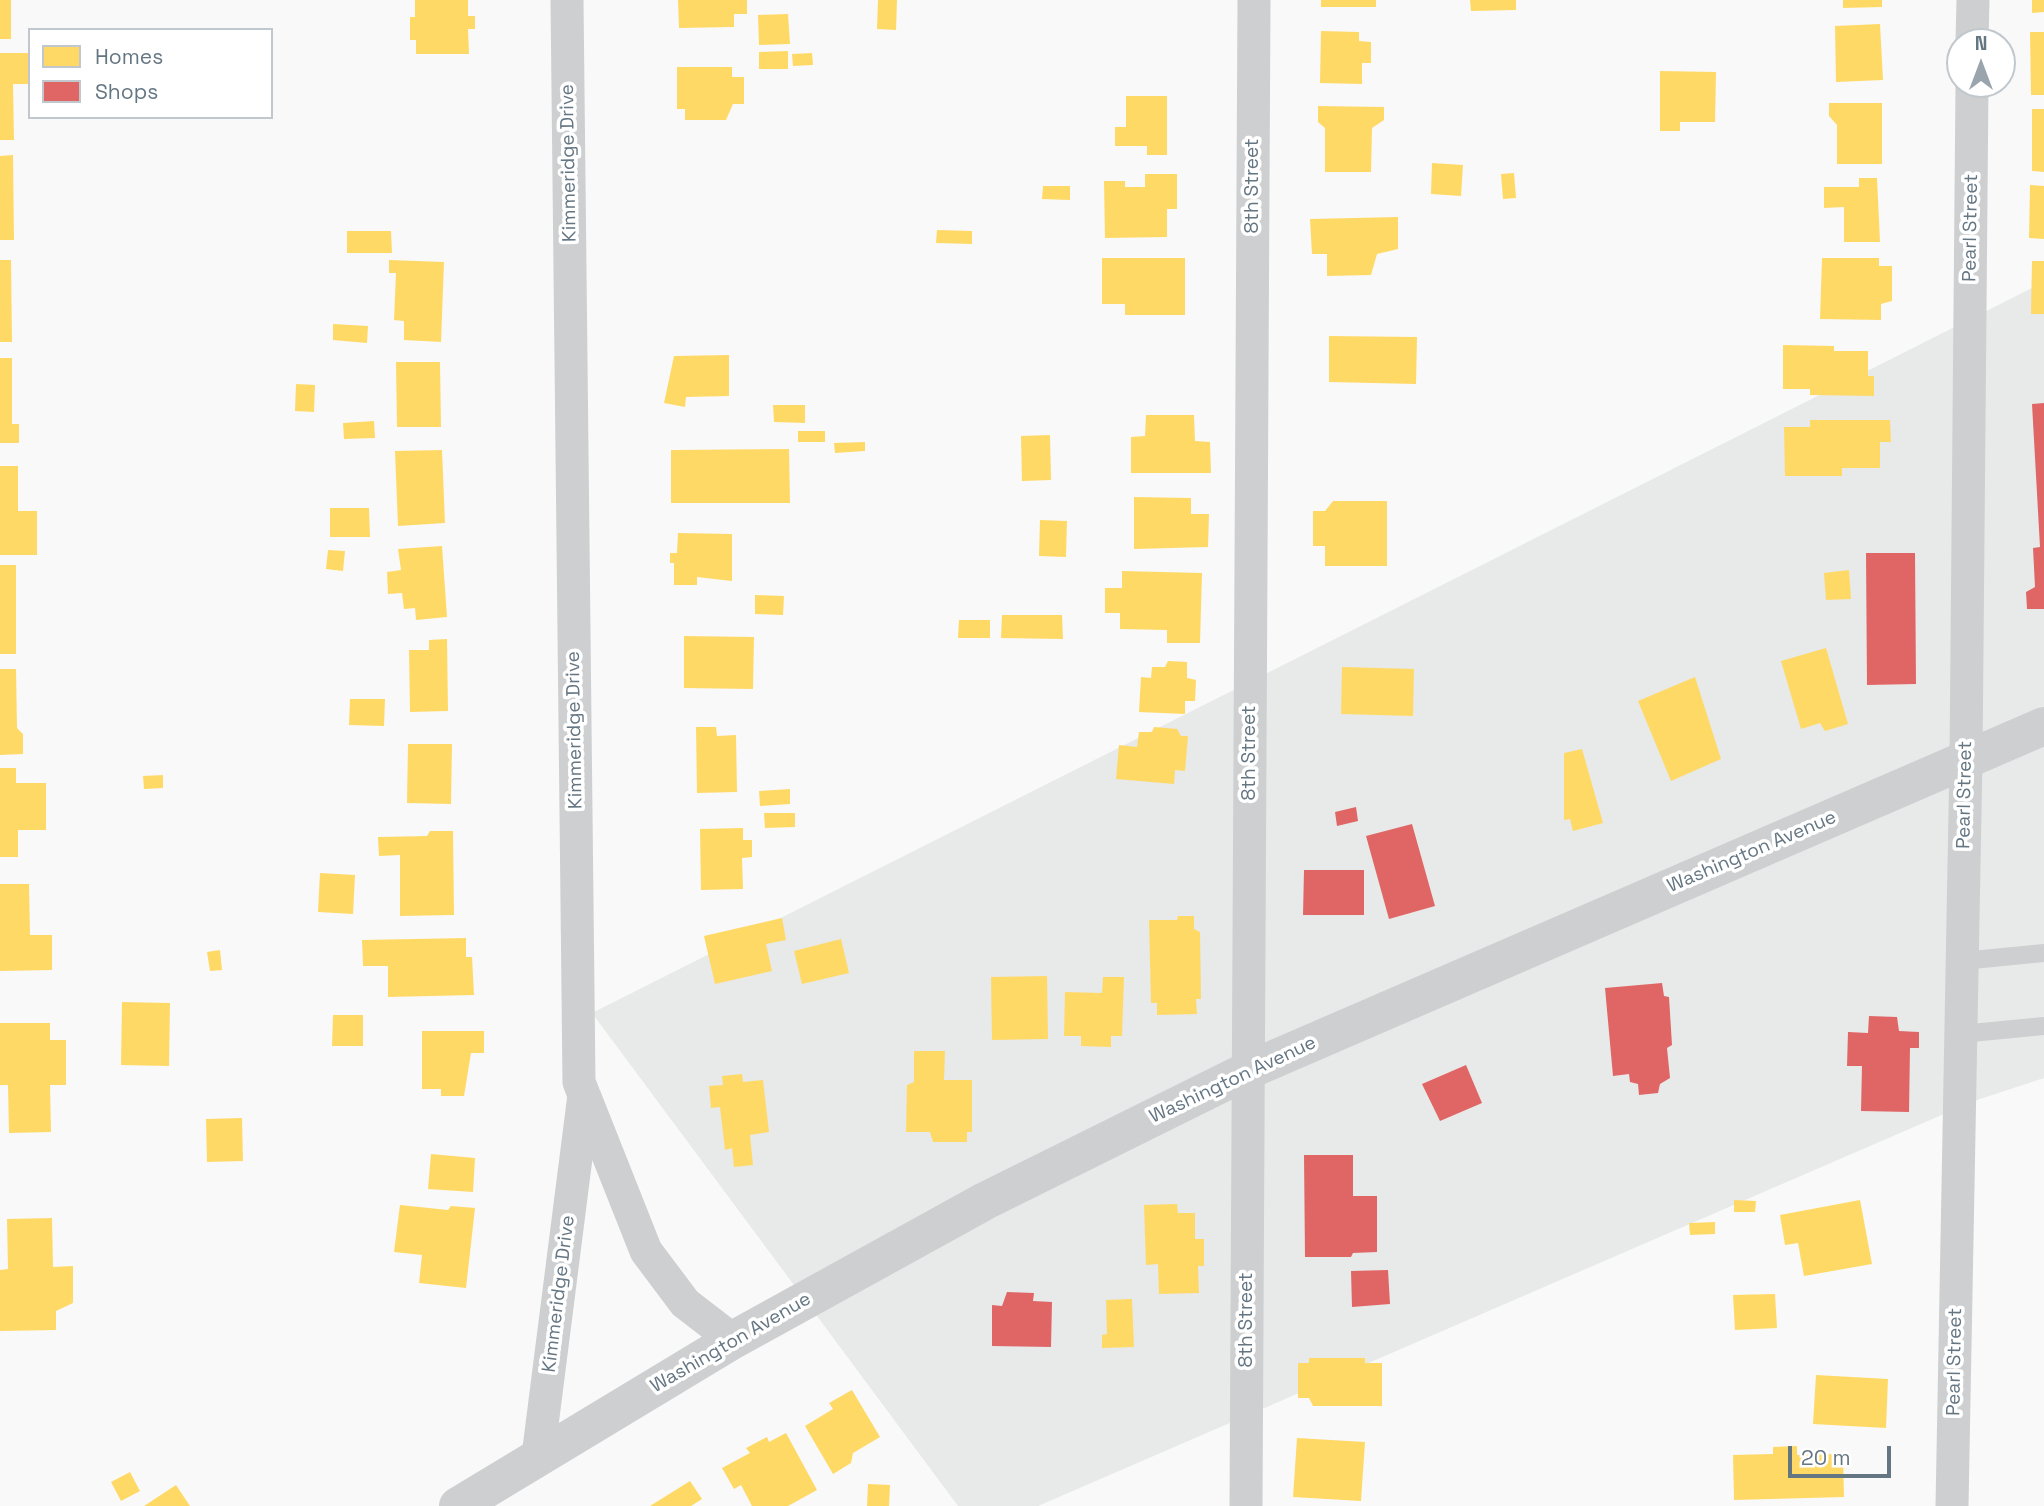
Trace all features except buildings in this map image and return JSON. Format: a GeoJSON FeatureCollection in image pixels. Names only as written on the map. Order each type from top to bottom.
{"type":"FeatureCollection","features":[{"type":"Feature","properties":{"kind":"street","name":"Kimmeridge Drive"},"geometry":{"type":"LineString","coordinates":[[538,1456],[584,1095],[579,1082],[567,0]]}},
{"type":"Feature","properties":{"kind":"street","name":"8th Street"},"geometry":{"type":"LineString","coordinates":[[1246,1506],[1254,0]]}},
{"type":"Feature","properties":{"kind":"street"},"geometry":{"type":"LineString","coordinates":[[1972,28],[1973,0]]}},
{"type":"Feature","properties":{"kind":"street","name":"Pearl Street"},"geometry":{"type":"LineString","coordinates":[[1952,1506],[1966,760],[1972,98]]}},
{"type":"Feature","properties":{"kind":"street","name":"Washington Avenue"},"geometry":{"type":"LineString","coordinates":[[458,1506],[733,1340],[985,1201],[1249,1070],[2044,726]]}},
{"type":"Feature","properties":{"kind":"street"},"geometry":{"type":"LineString","coordinates":[[584,1095],[646,1251],[685,1303],[733,1340]]}},
{"type":"Feature","properties":{"kind":"lane"},"geometry":{"type":"LineString","coordinates":[[1962,961],[2044,953]]}},
{"type":"Feature","properties":{"kind":"lane"},"geometry":{"type":"LineString","coordinates":[[1961,1034],[2044,1027]]}},
{"type":"Feature","properties":{"kind":"shaded area"},"geometry":{"type":"Polygon","coordinates":[[[2044,282],[2044,1078],[1974,1101],[1038,1506],[958,1506],[592,1013],[2044,282]]]}}]}
